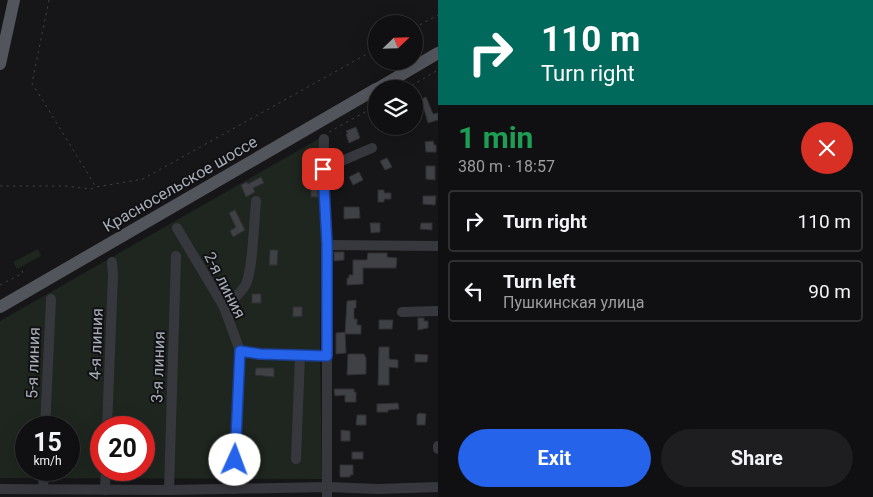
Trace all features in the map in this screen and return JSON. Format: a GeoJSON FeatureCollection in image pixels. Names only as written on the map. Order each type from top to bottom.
{"type":"FeatureCollection","features":[{"type":"Feature","properties":{"kind":"main road"},"geometry":{"type":"LineString","coordinates":[[0,64],[14,0]]}},
{"type":"Feature","properties":{"kind":"main road","name":"Красносельское шоссе"},"geometry":{"type":"LineString","coordinates":[[392,80],[438,53]]}},
{"type":"Feature","properties":{"kind":"main road","name":"Красносельское шоссе"},"geometry":{"type":"LineString","coordinates":[[0,307],[368,94]]}},
{"type":"Feature","properties":{"kind":"street"},"geometry":{"type":"LineString","coordinates":[[325,136],[323,169],[327,244],[328,492]]}},
{"type":"Feature","properties":{"kind":"street"},"geometry":{"type":"LineString","coordinates":[[323,169],[372,148]]}},
{"type":"Feature","properties":{"kind":"street"},"geometry":{"type":"LineString","coordinates":[[224,307],[238,295],[246,283],[250,263],[256,202]]}},
{"type":"Feature","properties":{"kind":"street","name":"2-я линия"},"geometry":{"type":"LineString","coordinates":[[177,228],[224,307],[240,351],[234,484]]}},
{"type":"Feature","properties":{"kind":"street"},"geometry":{"type":"LineString","coordinates":[[327,244],[438,246]]}},
{"type":"Feature","properties":{"kind":"street","name":"3-я линия"},"geometry":{"type":"LineString","coordinates":[[169,490],[176,256]]}},
{"type":"Feature","properties":{"kind":"street","name":"4-я линия"},"geometry":{"type":"LineString","coordinates":[[108,416],[114,276],[112,262]]}},
{"type":"Feature","properties":{"kind":"street","name":"5-я линия"},"geometry":{"type":"LineString","coordinates":[[46,416],[51,299]]}},
{"type":"Feature","properties":{"kind":"street"},"geometry":{"type":"LineString","coordinates":[[402,312],[438,311]]}},
{"type":"Feature","properties":{"kind":"street"},"geometry":{"type":"LineString","coordinates":[[240,351],[260,354],[327,356]]}},
{"type":"Feature","properties":{"kind":"street"},"geometry":{"type":"LineString","coordinates":[[296,459],[300,355]]}},
{"type":"Feature","properties":{"kind":"street"},"geometry":{"type":"LineString","coordinates":[[43,481],[43,489]]}},
{"type":"Feature","properties":{"kind":"street"},"geometry":{"type":"LineString","coordinates":[[105,481],[105,490]]}},
{"type":"Feature","properties":{"kind":"street"},"geometry":{"type":"LineString","coordinates":[[0,490],[169,490],[234,484],[328,492],[378,489],[427,492],[438,487]]}},
{"type":"Feature","properties":{"kind":"path"},"geometry":{"type":"LineString","coordinates":[[50,0],[32,83],[96,186]]}},
{"type":"Feature","properties":{"kind":"path"},"geometry":{"type":"LineString","coordinates":[[423,23],[438,15]]}},
{"type":"Feature","properties":{"kind":"path"},"geometry":{"type":"LineString","coordinates":[[0,186],[65,186],[91,189],[96,186],[143,179],[368,53]]}},
{"type":"Feature","properties":{"kind":"path"},"geometry":{"type":"LineString","coordinates":[[421,80],[438,70]]}},
{"type":"Feature","properties":{"kind":"path"},"geometry":{"type":"LineString","coordinates":[[325,136],[368,111]]}},
{"type":"Feature","properties":{"kind":"path"},"geometry":{"type":"LineString","coordinates":[[0,285],[23,273],[20,267]]}},
{"type":"Feature","properties":{"kind":"shaded area"},"geometry":{"type":"Polygon","coordinates":[[[322,137],[320,355],[322,479],[155,478],[155,416],[90,416],[90,478],[80,478],[80,416],[15,416],[15,478],[0,478],[0,321],[322,137]]]}},
{"type":"Feature","properties":{"kind":"shaded area"},"geometry":{"type":"Polygon","coordinates":[[[38,249],[41,256],[17,269],[13,262],[38,249]]]}},
{"type":"Feature","properties":{"kind":"building"},"geometry":{"type":"Polygon","coordinates":[[[426,97],[433,114],[438,113],[438,120],[428,123],[423,109],[423,98],[426,97]]]}},
{"type":"Feature","properties":{"kind":"building"},"geometry":{"type":"Polygon","coordinates":[[[356,127],[360,138],[349,143],[346,131],[356,127]]]}},
{"type":"Feature","properties":{"kind":"building"},"geometry":{"type":"Polygon","coordinates":[[[433,141],[434,145],[436,145],[436,152],[426,152],[425,142],[433,141]]]}},
{"type":"Feature","properties":{"kind":"building"},"geometry":{"type":"Polygon","coordinates":[[[387,158],[392,167],[385,170],[380,161],[387,158]]]}},
{"type":"Feature","properties":{"kind":"building"},"geometry":{"type":"Polygon","coordinates":[[[426,166],[435,166],[435,180],[426,179],[426,166]]]}},
{"type":"Feature","properties":{"kind":"building"},"geometry":{"type":"Polygon","coordinates":[[[359,172],[363,180],[353,185],[349,177],[359,172]]]}},
{"type":"Feature","properties":{"kind":"building"},"geometry":{"type":"Polygon","coordinates":[[[261,177],[264,183],[253,188],[255,192],[246,197],[241,185],[247,182],[248,184],[261,177]]]}},
{"type":"Feature","properties":{"kind":"building"},"geometry":{"type":"Polygon","coordinates":[[[311,183],[317,184],[318,197],[311,197],[311,183]]]}},
{"type":"Feature","properties":{"kind":"building"},"geometry":{"type":"Polygon","coordinates":[[[378,190],[384,190],[384,193],[391,193],[391,199],[384,199],[384,202],[378,202],[378,190]]]}},
{"type":"Feature","properties":{"kind":"building"},"geometry":{"type":"Polygon","coordinates":[[[423,196],[436,196],[435,205],[423,204],[423,196]]]}},
{"type":"Feature","properties":{"kind":"building"},"geometry":{"type":"Polygon","coordinates":[[[344,207],[359,207],[360,218],[344,219],[344,207]]]}},
{"type":"Feature","properties":{"kind":"building"},"geometry":{"type":"Polygon","coordinates":[[[235,210],[245,230],[233,237],[230,231],[236,227],[229,213],[235,210]]]}},
{"type":"Feature","properties":{"kind":"building"},"geometry":{"type":"Polygon","coordinates":[[[370,223],[380,223],[380,232],[371,233],[370,223]]]}},
{"type":"Feature","properties":{"kind":"building"},"geometry":{"type":"Polygon","coordinates":[[[421,223],[432,223],[432,230],[420,229],[421,223]]]}},
{"type":"Feature","properties":{"kind":"building"},"geometry":{"type":"Polygon","coordinates":[[[270,250],[278,250],[277,265],[269,265],[270,250]]]}},
{"type":"Feature","properties":{"kind":"building"},"geometry":{"type":"Polygon","coordinates":[[[334,252],[344,252],[344,260],[334,261],[334,252]]]}},
{"type":"Feature","properties":{"kind":"building"},"geometry":{"type":"Polygon","coordinates":[[[368,253],[387,253],[387,257],[397,258],[396,268],[363,268],[363,284],[347,285],[347,278],[349,278],[349,275],[353,275],[353,260],[367,260],[368,253]]]}},
{"type":"Feature","properties":{"kind":"building"},"geometry":{"type":"Polygon","coordinates":[[[252,294],[261,294],[261,303],[252,303],[252,294]]]}},
{"type":"Feature","properties":{"kind":"building"},"geometry":{"type":"Polygon","coordinates":[[[356,300],[354,319],[357,319],[357,325],[361,325],[361,334],[345,334],[347,301],[356,300]]]}},
{"type":"Feature","properties":{"kind":"building"},"geometry":{"type":"Polygon","coordinates":[[[293,307],[302,307],[302,316],[293,317],[293,307]]]}},
{"type":"Feature","properties":{"kind":"building"},"geometry":{"type":"Polygon","coordinates":[[[418,318],[424,318],[424,321],[428,321],[428,328],[418,330],[418,318]]]}},
{"type":"Feature","properties":{"kind":"building"},"geometry":{"type":"Polygon","coordinates":[[[379,320],[393,320],[392,329],[379,329],[379,320]]]}},
{"type":"Feature","properties":{"kind":"building"},"geometry":{"type":"Polygon","coordinates":[[[345,332],[346,353],[336,354],[336,333],[345,332]]]}},
{"type":"Feature","properties":{"kind":"building"},"geometry":{"type":"Polygon","coordinates":[[[379,347],[389,347],[389,359],[398,360],[398,368],[389,367],[389,385],[378,385],[379,347]]]}},
{"type":"Feature","properties":{"kind":"building"},"geometry":{"type":"Polygon","coordinates":[[[348,354],[364,354],[366,358],[366,374],[347,375],[348,354]]]}},
{"type":"Feature","properties":{"kind":"building"},"geometry":{"type":"Polygon","coordinates":[[[415,354],[428,355],[427,362],[415,362],[415,354]]]}},
{"type":"Feature","properties":{"kind":"building"},"geometry":{"type":"Polygon","coordinates":[[[256,368],[274,368],[274,377],[255,375],[256,368]]]}},
{"type":"Feature","properties":{"kind":"building"},"geometry":{"type":"Polygon","coordinates":[[[334,389],[354,389],[354,392],[356,392],[356,402],[345,402],[345,395],[335,396],[334,389]]]}},
{"type":"Feature","properties":{"kind":"building"},"geometry":{"type":"Polygon","coordinates":[[[398,403],[399,409],[377,412],[377,404],[398,403]]]}},
{"type":"Feature","properties":{"kind":"building"},"geometry":{"type":"Polygon","coordinates":[[[419,413],[426,414],[425,425],[417,425],[417,415],[419,413]]]}},
{"type":"Feature","properties":{"kind":"building"},"geometry":{"type":"Polygon","coordinates":[[[357,415],[366,415],[366,425],[356,425],[357,415]]]}},
{"type":"Feature","properties":{"kind":"building"},"geometry":{"type":"Polygon","coordinates":[[[341,430],[350,431],[350,441],[341,441],[341,430]]]}},
{"type":"Feature","properties":{"kind":"building"},"geometry":{"type":"Polygon","coordinates":[[[352,452],[363,452],[363,459],[352,459],[352,452]]]}},
{"type":"Feature","properties":{"kind":"building"},"geometry":{"type":"Polygon","coordinates":[[[340,465],[353,465],[353,475],[350,475],[350,477],[340,477],[340,465]]]}},
{"type":"Feature","properties":{"kind":"route"},"geometry":{"type":"LineString","coordinates":[[235,460],[240,351],[260,354],[327,356],[327,244],[323,169]]}}]}
